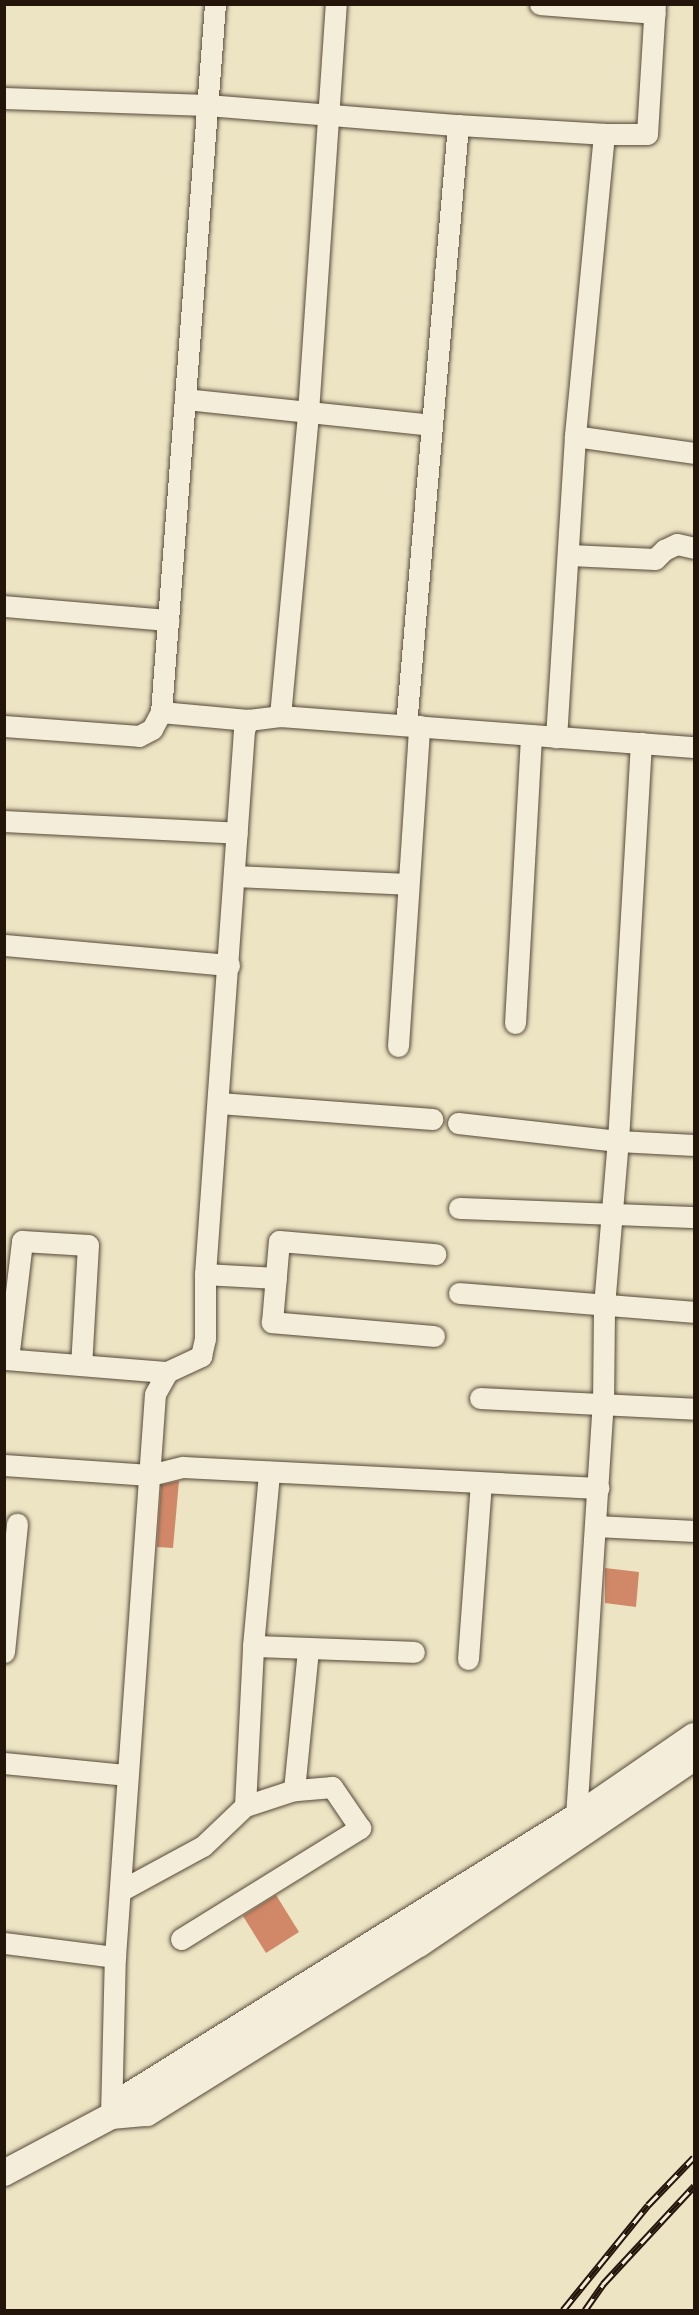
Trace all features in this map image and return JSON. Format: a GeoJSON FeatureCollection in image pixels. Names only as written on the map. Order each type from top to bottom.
{"type":"FeatureCollection","features":[{"type":"Feature","properties":{"kind":"street"},"geometry":{"type":"LineString","coordinates":[[4,726],[140,736],[152,729],[161,712],[215,4]]}},
{"type":"Feature","properties":{"kind":"street"},"geometry":{"type":"LineString","coordinates":[[280,716],[308,412],[336,4]]}},
{"type":"Feature","properties":{"kind":"street"},"geometry":{"type":"LineString","coordinates":[[4,98],[207,105],[458,125],[604,134],[647,134],[655,9],[540,4]]}},
{"type":"Feature","properties":{"kind":"street"},"geometry":{"type":"LineString","coordinates":[[398,1046],[408,884],[412,726],[432,425],[458,125]]}},
{"type":"Feature","properties":{"kind":"street"},"geometry":{"type":"LineString","coordinates":[[556,737],[570,555],[575,436],[604,134]]}},
{"type":"Feature","properties":{"kind":"street"},"geometry":{"type":"LineString","coordinates":[[185,399],[432,425]]}},
{"type":"Feature","properties":{"kind":"street"},"geometry":{"type":"LineString","coordinates":[[575,436],[694,453]]}},
{"type":"Feature","properties":{"kind":"street"},"geometry":{"type":"LineString","coordinates":[[570,555],[655,560],[664,549],[677,544],[694,548]]}},
{"type":"Feature","properties":{"kind":"street"},"geometry":{"type":"LineString","coordinates":[[4,606],[168,620]]}},
{"type":"Feature","properties":{"kind":"street"},"geometry":{"type":"LineString","coordinates":[[161,712],[248,720],[280,716],[694,747]]}},
{"type":"Feature","properties":{"kind":"street"},"geometry":{"type":"LineString","coordinates":[[81,1365],[88,1245],[22,1241],[6,1359],[167,1372],[201,1356],[244,730],[248,720]]}},
{"type":"Feature","properties":{"kind":"street"},"geometry":{"type":"LineString","coordinates":[[514,1023],[531,735]]}},
{"type":"Feature","properties":{"kind":"street"},"geometry":{"type":"LineString","coordinates":[[576,1818],[603,1405],[604,1306],[618,1141],[641,743]]}},
{"type":"Feature","properties":{"kind":"street"},"geometry":{"type":"LineString","coordinates":[[4,821],[237,833]]}},
{"type":"Feature","properties":{"kind":"street"},"geometry":{"type":"LineString","coordinates":[[234,876],[408,884]]}},
{"type":"Feature","properties":{"kind":"street"},"geometry":{"type":"LineString","coordinates":[[4,945],[229,965]]}},
{"type":"Feature","properties":{"kind":"street"},"geometry":{"type":"LineString","coordinates":[[219,1103],[432,1119]]}},
{"type":"Feature","properties":{"kind":"street"},"geometry":{"type":"LineString","coordinates":[[458,1123],[618,1141],[694,1145]]}},
{"type":"Feature","properties":{"kind":"street"},"geometry":{"type":"LineString","coordinates":[[459,1208],[694,1217]]}},
{"type":"Feature","properties":{"kind":"street"},"geometry":{"type":"LineString","coordinates":[[434,1336],[272,1322],[279,1241],[435,1254]]}},
{"type":"Feature","properties":{"kind":"street"},"geometry":{"type":"LineString","coordinates":[[205,1274],[276,1278]]}},
{"type":"Feature","properties":{"kind":"street"},"geometry":{"type":"LineString","coordinates":[[459,1293],[694,1312]]}},
{"type":"Feature","properties":{"kind":"street"},"geometry":{"type":"LineString","coordinates":[[111,2116],[115,1957],[155,1394],[167,1372]]}},
{"type":"Feature","properties":{"kind":"street"},"geometry":{"type":"LineString","coordinates":[[480,1398],[694,1409]]}},
{"type":"Feature","properties":{"kind":"street"},"geometry":{"type":"LineString","coordinates":[[4,1465],[150,1475],[183,1467],[598,1488]]}},
{"type":"Feature","properties":{"kind":"street"},"geometry":{"type":"LineString","coordinates":[[245,1806],[253,1646],[269,1472]]}},
{"type":"Feature","properties":{"kind":"street"},"geometry":{"type":"LineString","coordinates":[[468,1659],[481,1483]]}},
{"type":"Feature","properties":{"kind":"street"},"geometry":{"type":"LineString","coordinates":[[4,1652],[9,1562],[17,1524]]}},
{"type":"Feature","properties":{"kind":"street"},"geometry":{"type":"LineString","coordinates":[[596,1526],[694,1531]]}},
{"type":"Feature","properties":{"kind":"street"},"geometry":{"type":"LineString","coordinates":[[253,1646],[414,1652]]}},
{"type":"Feature","properties":{"kind":"street"},"geometry":{"type":"LineString","coordinates":[[294,1790],[308,1648]]}},
{"type":"Feature","properties":{"kind":"street"},"geometry":{"type":"LineString","coordinates":[[4,2173],[111,2116],[130,2095],[576,1818],[694,1736]]}},
{"type":"Feature","properties":{"kind":"street"},"geometry":{"type":"LineString","coordinates":[[111,2116],[147,2113],[429,1938],[694,1758]]}},
{"type":"Feature","properties":{"kind":"street"},"geometry":{"type":"LineString","coordinates":[[4,1762],[127,1775]]}},
{"type":"Feature","properties":{"kind":"street"},"geometry":{"type":"LineString","coordinates":[[120,1891],[203,1846],[245,1806],[294,1790],[332,1787],[360,1828],[181,1939]]}},
{"type":"Feature","properties":{"kind":"street"},"geometry":{"type":"LineString","coordinates":[[4,1943],[115,1957]]}},
{"type":"Feature","properties":{"kind":"building"},"geometry":{"type":"Polygon","coordinates":[[[179,1481],[173,1548],[157,1547],[161,1485],[179,1481]]]}},
{"type":"Feature","properties":{"kind":"building"},"geometry":{"type":"Polygon","coordinates":[[[605,1568],[639,1572],[636,1607],[605,1603],[605,1568]]]}},
{"type":"Feature","properties":{"kind":"building"},"geometry":{"type":"Polygon","coordinates":[[[276,1895],[299,1932],[266,1953],[243,1916],[276,1895]]]}},
{"type":"Feature","properties":{"kind":"railway"},"geometry":{"type":"LineString","coordinates":[[563,2310],[648,2205],[694,2157]]}},
{"type":"Feature","properties":{"kind":"railway"},"geometry":{"type":"LineString","coordinates":[[585,2310],[603,2284],[694,2186]]}}]}
